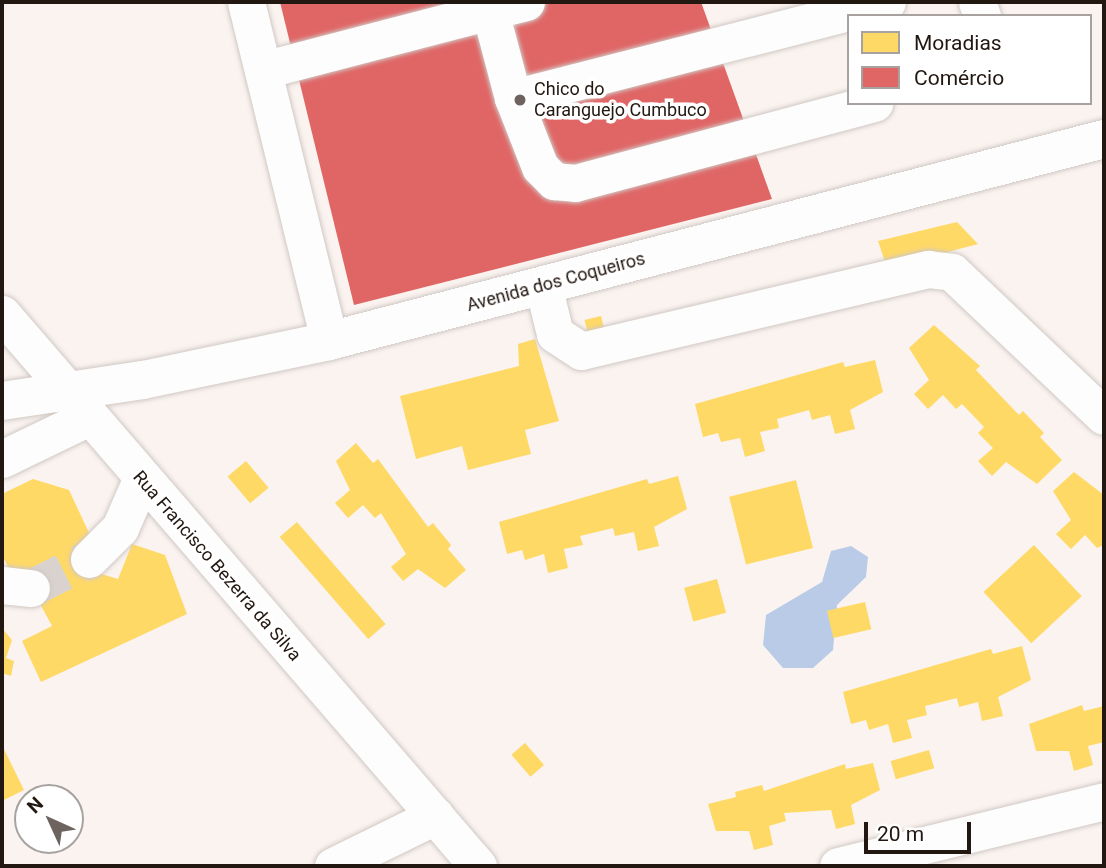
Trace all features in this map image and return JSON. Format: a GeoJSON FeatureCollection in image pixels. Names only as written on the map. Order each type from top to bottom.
{"type":"FeatureCollection","features":[{"type":"Feature","properties":{"kind":"main road","name":"Avenida dos Coqueiros"},"geometry":{"type":"LineString","coordinates":[[2,401],[75,404],[329,341],[1104,139]]}},
{"type":"Feature","properties":{"kind":"street"},"geometry":{"type":"LineString","coordinates":[[246,2],[329,341]]}},
{"type":"Feature","properties":{"kind":"street"},"geometry":{"type":"LineString","coordinates":[[263,70],[526,2]]}},
{"type":"Feature","properties":{"kind":"street"},"geometry":{"type":"LineString","coordinates":[[513,99],[887,2]]}},
{"type":"Feature","properties":{"kind":"street"},"geometry":{"type":"LineString","coordinates":[[490,11],[513,99],[540,167],[554,181],[575,183],[867,105]]}},
{"type":"Feature","properties":{"kind":"street"},"geometry":{"type":"LineString","coordinates":[[543,285],[555,334],[581,351],[928,269],[952,272],[1104,416]]}},
{"type":"Feature","properties":{"kind":"street","name":"Rua Francisco Bezerra da Silva"},"geometry":{"type":"LineString","coordinates":[[2,314],[75,404],[478,866]]}},
{"type":"Feature","properties":{"kind":"street"},"geometry":{"type":"LineString","coordinates":[[2,459],[75,404]]}},
{"type":"Feature","properties":{"kind":"street"},"geometry":{"type":"LineString","coordinates":[[89,559],[120,528],[141,480]]}},
{"type":"Feature","properties":{"kind":"street"},"geometry":{"type":"LineString","coordinates":[[838,866],[1104,801]]}},
{"type":"Feature","properties":{"kind":"street"},"geometry":{"type":"LineString","coordinates":[[333,866],[435,816]]}},
{"type":"Feature","properties":{"kind":"water"},"geometry":{"type":"Polygon","coordinates":[[[851,546],[868,557],[866,577],[837,605],[833,650],[813,668],[783,668],[763,645],[766,615],[822,582],[831,551],[851,546]]]}},
{"type":"Feature","properties":{"kind":"building: Moradias"},"geometry":{"type":"Polygon","coordinates":[[[957,222],[978,244],[887,268],[878,241],[957,222]]]}},
{"type":"Feature","properties":{"kind":"building: Moradias"},"geometry":{"type":"Polygon","coordinates":[[[601,316],[607,340],[591,344],[585,320],[601,316]]]}},
{"type":"Feature","properties":{"kind":"building: Moradias"},"geometry":{"type":"Polygon","coordinates":[[[934,325],[980,366],[976,370],[1019,415],[1023,411],[1044,433],[1040,437],[1062,460],[1037,484],[1006,462],[992,476],[978,461],[993,448],[978,433],[984,427],[962,404],[956,409],[943,395],[928,409],[914,394],[929,380],[909,348],[934,325]]]}},
{"type":"Feature","properties":{"kind":"building: Moradias"},"geometry":{"type":"Polygon","coordinates":[[[535,339],[559,421],[525,430],[531,454],[468,470],[462,446],[416,459],[400,396],[519,366],[518,344],[535,339]]]}},
{"type":"Feature","properties":{"kind":"building: Moradias"},"geometry":{"type":"Polygon","coordinates":[[[875,360],[883,392],[850,410],[855,429],[835,434],[830,415],[812,420],[809,410],[777,419],[779,428],[760,432],[765,451],[745,457],[740,438],[721,442],[718,433],[703,437],[695,404],[843,362],[845,367],[875,360]]]}},
{"type":"Feature","properties":{"kind":"building: Moradias"},"geometry":{"type":"Polygon","coordinates":[[[356,443],[373,463],[378,459],[428,527],[433,523],[451,545],[448,549],[466,570],[445,588],[418,569],[403,581],[391,567],[406,554],[381,513],[375,518],[363,505],[348,518],[335,503],[350,490],[336,461],[356,443]]]}},
{"type":"Feature","properties":{"kind":"building: Moradias"},"geometry":{"type":"Polygon","coordinates":[[[246,461],[268,488],[250,503],[228,476],[246,461]]]}},
{"type":"Feature","properties":{"kind":"building: Moradias"},"geometry":{"type":"Polygon","coordinates":[[[1074,472],[1104,495],[1104,545],[1097,548],[1085,535],[1071,549],[1056,534],[1071,520],[1053,491],[1074,472]]]}},
{"type":"Feature","properties":{"kind":"building: Moradias"},"geometry":{"type":"Polygon","coordinates":[[[678,476],[687,509],[654,527],[659,546],[638,551],[634,532],[615,536],[613,528],[580,536],[583,545],[564,549],[568,568],[548,573],[544,554],[525,560],[522,550],[507,554],[499,522],[647,479],[649,484],[678,476]]]}},
{"type":"Feature","properties":{"kind":"building: Moradias"},"geometry":{"type":"Polygon","coordinates":[[[33,479],[69,490],[90,535],[95,572],[118,579],[132,544],[165,555],[187,614],[41,682],[22,641],[52,626],[26,578],[11,573],[2,555],[2,494],[33,479]]]}},
{"type":"Feature","properties":{"kind":"building: Moradias"},"geometry":{"type":"Polygon","coordinates":[[[796,480],[813,548],[746,565],[729,497],[796,480]]]}},
{"type":"Feature","properties":{"kind":"building: Moradias"},"geometry":{"type":"Polygon","coordinates":[[[297,522],[386,624],[368,639],[280,537],[297,522]]]}},
{"type":"Feature","properties":{"kind":"building: Moradias"},"geometry":{"type":"Polygon","coordinates":[[[1034,545],[1082,596],[1031,643],[984,592],[1034,545]]]}},
{"type":"Feature","properties":{"kind":"building: Moradias"},"geometry":{"type":"Polygon","coordinates":[[[717,579],[726,613],[693,622],[684,588],[717,579]]]}},
{"type":"Feature","properties":{"kind":"building: Moradias"},"geometry":{"type":"Polygon","coordinates":[[[865,602],[871,629],[833,638],[827,611],[865,602]]]}},
{"type":"Feature","properties":{"kind":"building: Moradias"},"geometry":{"type":"Polygon","coordinates":[[[2,628],[12,640],[6,658],[14,661],[11,676],[2,673],[2,628]]]}},
{"type":"Feature","properties":{"kind":"building: Moradias"},"geometry":{"type":"Polygon","coordinates":[[[1022,646],[1031,680],[998,697],[1003,716],[982,721],[978,702],[959,707],[957,698],[925,706],[927,715],[907,720],[912,738],[893,743],[888,724],[869,730],[866,720],[851,724],[843,692],[991,649],[993,654],[1022,646]]]}},
{"type":"Feature","properties":{"kind":"building: Moradias"},"geometry":{"type":"Polygon","coordinates":[[[1082,705],[1084,711],[1104,706],[1104,742],[1088,746],[1093,765],[1074,771],[1069,751],[1036,751],[1029,724],[1082,705]]]}},
{"type":"Feature","properties":{"kind":"building: Moradias"},"geometry":{"type":"Polygon","coordinates":[[[525,743],[544,765],[530,777],[511,755],[525,743]]]}},
{"type":"Feature","properties":{"kind":"building: Moradias"},"geometry":{"type":"Polygon","coordinates":[[[2,745],[21,784],[14,784],[14,795],[2,801],[2,745]]]}},
{"type":"Feature","properties":{"kind":"building: Moradias"},"geometry":{"type":"Polygon","coordinates":[[[929,750],[934,768],[896,779],[891,761],[929,750]]]}},
{"type":"Feature","properties":{"kind":"building: Moradias"},"geometry":{"type":"Polygon","coordinates":[[[873,763],[880,790],[851,805],[855,824],[836,829],[831,810],[784,813],[786,821],[769,826],[773,845],[754,850],[749,831],[716,831],[708,804],[736,797],[735,792],[762,785],[764,791],[845,764],[846,769],[873,763]]]}},
{"type":"Feature","properties":{"kind":"building: Comércio","name":"Chico do Caranguejo Cumbuco"},"geometry":{"type":"Polygon","coordinates":[[[280,2],[701,2],[772,199],[354,305],[280,2]]]}},
{"type":"Feature","properties":{"kind":"tunnel"},"geometry":{"type":"LineString","coordinates":[[31,588],[89,559]]}},
{"type":"Feature","properties":{"kind":"place","name":"Chico do Caranguejo Cumbuco"},"geometry":{"type":"Point","coordinates":[520,100]}}]}
